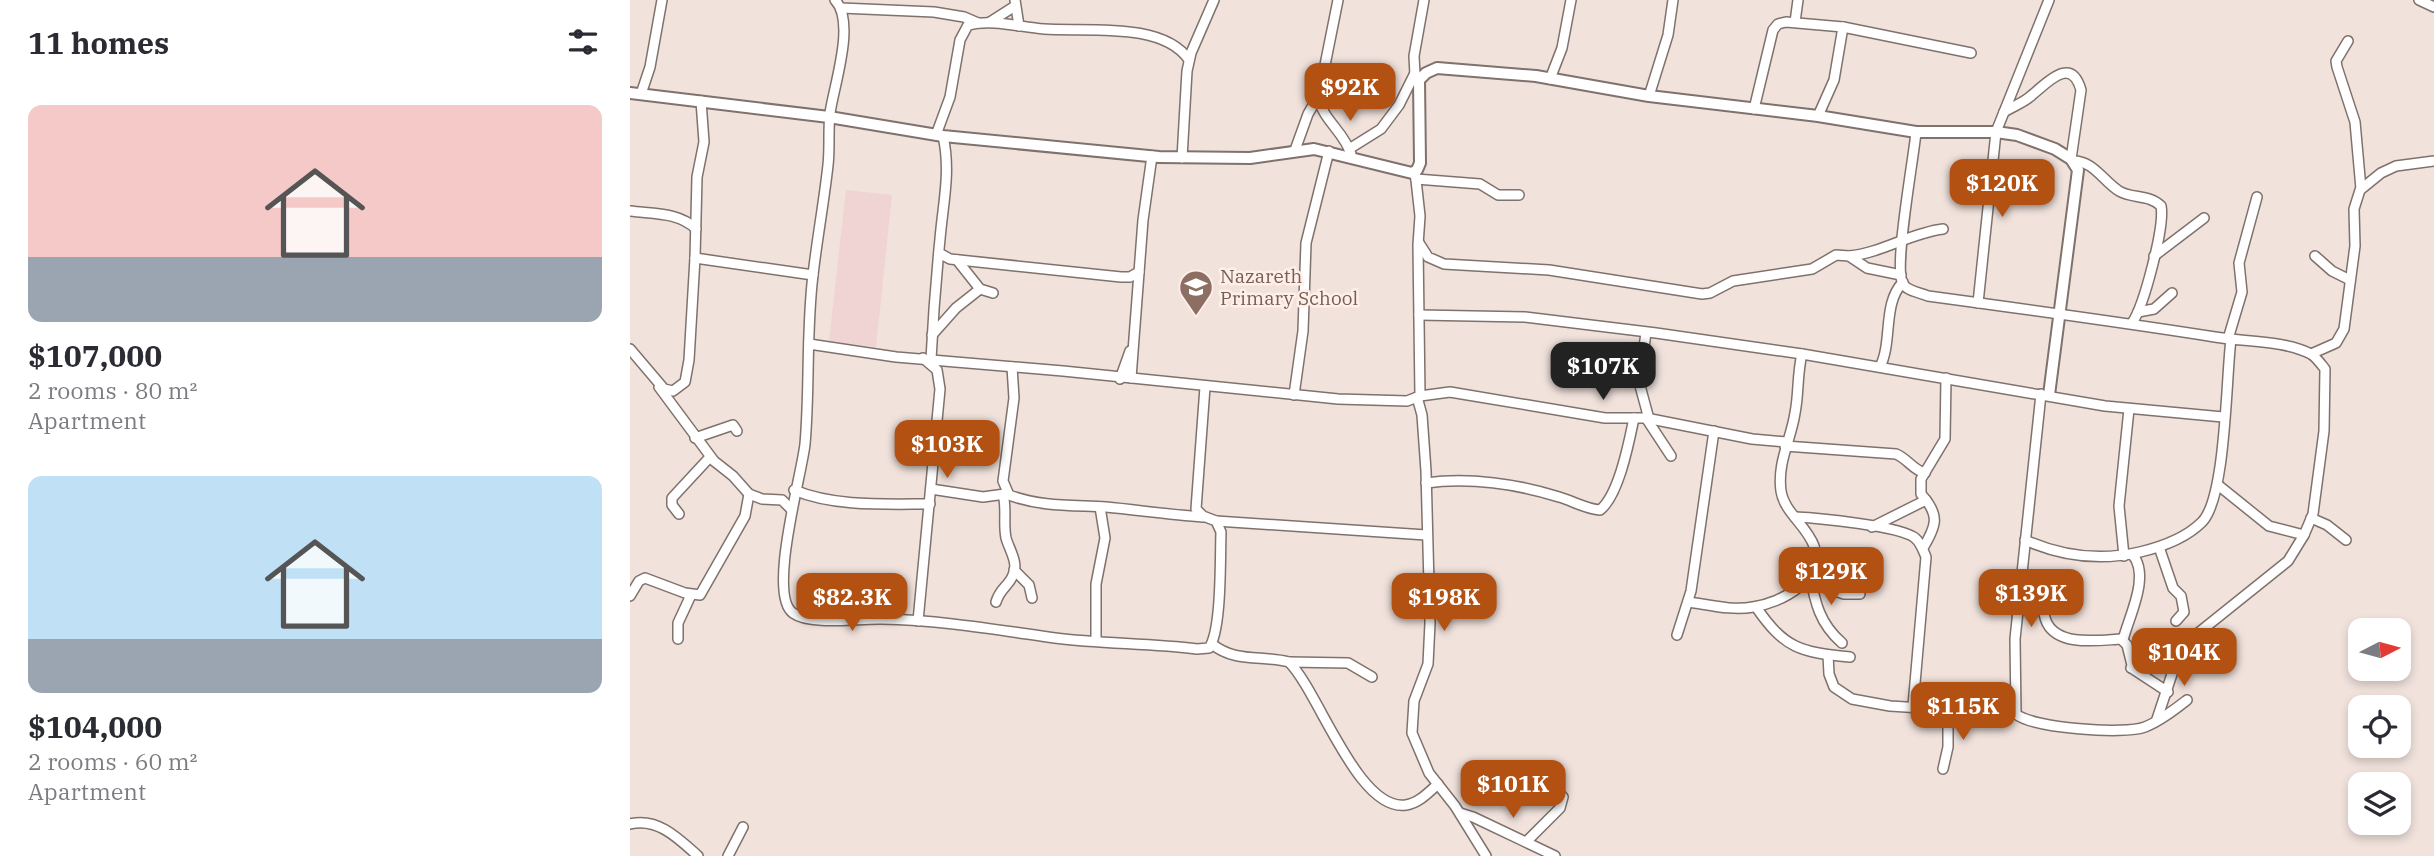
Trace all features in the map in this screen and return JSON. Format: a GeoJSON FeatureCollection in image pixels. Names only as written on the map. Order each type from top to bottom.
{"type":"FeatureCollection","features":[{"type":"Feature","properties":{"kind":"street"},"geometry":{"type":"LineString","coordinates":[[662,0],[650,67],[635,93],[829,117],[939,135],[1152,156],[1250,158],[1295,150],[1350,152],[1401,172],[1480,184],[1498,195],[1519,195]]}},
{"type":"Feature","properties":{"kind":"street"},"geometry":{"type":"LineString","coordinates":[[1182,158],[1184,97],[1189,60],[1212,3],[1201,0]]}},
{"type":"Feature","properties":{"kind":"street"},"geometry":{"type":"LineString","coordinates":[[1295,150],[1308,114],[1318,99],[1338,0]]}},
{"type":"Feature","properties":{"kind":"street"},"geometry":{"type":"LineString","coordinates":[[1419,87],[1414,56],[1424,0]]}},
{"type":"Feature","properties":{"kind":"street"},"geometry":{"type":"LineString","coordinates":[[1549,79],[1562,48],[1571,0]]}},
{"type":"Feature","properties":{"kind":"street"},"geometry":{"type":"LineString","coordinates":[[1649,96],[1668,35],[1672,0]]}},
{"type":"Feature","properties":{"kind":"street"},"geometry":{"type":"LineString","coordinates":[[1796,22],[1798,0]]}},
{"type":"Feature","properties":{"kind":"street"},"geometry":{"type":"LineString","coordinates":[[2419,0],[2434,8]]}},
{"type":"Feature","properties":{"kind":"street"},"geometry":{"type":"LineString","coordinates":[[1978,303],[1996,132],[2046,1]]}},
{"type":"Feature","properties":{"kind":"street"},"geometry":{"type":"LineString","coordinates":[[989,23],[1015,3],[1020,26]]}},
{"type":"Feature","properties":{"kind":"street"},"geometry":{"type":"LineString","coordinates":[[978,23],[964,17],[934,12],[838,4],[845,27],[829,117],[828,164],[813,275],[804,448],[791,509],[785,603],[792,613],[818,620],[883,618],[1096,641],[1209,648],[1212,644],[1220,564],[1221,532],[1216,521]]}},
{"type":"Feature","properties":{"kind":"street"},"geometry":{"type":"LineString","coordinates":[[1754,109],[1773,30],[1778,24],[1796,22],[1843,27],[1971,53]]}},
{"type":"Feature","properties":{"kind":"street"},"geometry":{"type":"LineString","coordinates":[[927,358],[932,335],[948,184],[947,158],[939,135],[950,97],[962,30],[968,25],[989,23],[1136,33],[1171,42],[1182,50],[1189,60]]}},
{"type":"Feature","properties":{"kind":"street"},"geometry":{"type":"LineString","coordinates":[[1818,116],[1834,80],[1843,27]]}},
{"type":"Feature","properties":{"kind":"street"},"geometry":{"type":"LineString","coordinates":[[2311,354],[2336,343],[2340,337],[2348,308],[2356,246],[2354,209],[2361,189],[2355,122],[2336,61],[2348,41]]}},
{"type":"Feature","properties":{"kind":"street"},"geometry":{"type":"LineString","coordinates":[[1486,856],[1422,759],[1412,733],[1414,701],[1428,664],[1430,623],[1426,483],[1419,397],[1420,216],[1415,175],[1420,163],[1419,80],[1426,73],[1437,68],[1549,79],[1649,96],[1818,116],[1916,132],[1996,132],[2034,140],[2072,160],[2085,163],[2122,193],[2147,198],[2161,206],[2162,227],[2138,312],[2132,323]]}},
{"type":"Feature","properties":{"kind":"street"},"geometry":{"type":"LineString","coordinates":[[1350,152],[1381,129],[1399,106],[1415,73]]}},
{"type":"Feature","properties":{"kind":"street"},"geometry":{"type":"LineString","coordinates":[[2004,113],[2034,95],[2046,81],[2063,73],[2078,79],[2081,90],[2072,160],[2078,178],[2025,540],[2015,639],[2016,714]]}},
{"type":"Feature","properties":{"kind":"street"},"geometry":{"type":"LineString","coordinates":[[1318,99],[1324,116],[1350,152]]}},
{"type":"Feature","properties":{"kind":"street"},"geometry":{"type":"LineString","coordinates":[[659,386],[673,391],[685,382],[695,258],[697,177],[704,129],[702,101]]}},
{"type":"Feature","properties":{"kind":"street"},"geometry":{"type":"LineString","coordinates":[[1880,367],[1886,354],[1892,303],[1902,279],[1903,240],[1916,132]]}},
{"type":"Feature","properties":{"kind":"street"},"geometry":{"type":"LineString","coordinates":[[1294,395],[1303,331],[1306,243],[1329,151]]}},
{"type":"Feature","properties":{"kind":"street"},"geometry":{"type":"LineString","coordinates":[[1131,378],[1146,187],[1152,156]]}},
{"type":"Feature","properties":{"kind":"street"},"geometry":{"type":"LineString","coordinates":[[2361,189],[2381,173],[2396,166],[2434,161]]}},
{"type":"Feature","properties":{"kind":"street"},"geometry":{"type":"LineString","coordinates":[[2025,540],[2043,547],[2103,558],[2159,547],[2201,523],[2213,503],[2218,485],[2230,339],[2242,292],[2239,263],[2257,197]]}},
{"type":"Feature","properties":{"kind":"street"},"geometry":{"type":"LineString","coordinates":[[630,211],[676,216],[696,229]]}},
{"type":"Feature","properties":{"kind":"street"},"geometry":{"type":"LineString","coordinates":[[2154,256],[2204,218]]}},
{"type":"Feature","properties":{"kind":"street"},"geometry":{"type":"LineString","coordinates":[[1418,241],[1428,257],[1444,264],[1549,270],[1702,294],[1710,293],[1733,281],[1812,269],[1830,257],[1873,253],[1903,240],[1942,229]]}},
{"type":"Feature","properties":{"kind":"street"},"geometry":{"type":"LineString","coordinates":[[939,253],[957,260],[1125,277],[1139,272]]}},
{"type":"Feature","properties":{"kind":"street"},"geometry":{"type":"LineString","coordinates":[[1849,256],[1867,268],[1902,279],[1909,289],[1928,296],[2263,342],[2311,354],[2327,374],[2324,431],[2311,518],[2288,561],[2172,652],[2132,668]]}},
{"type":"Feature","properties":{"kind":"street"},"geometry":{"type":"LineString","coordinates":[[2315,256],[2350,280]]}},
{"type":"Feature","properties":{"kind":"street"},"geometry":{"type":"LineString","coordinates":[[695,258],[813,275]]}},
{"type":"Feature","properties":{"kind":"street"},"geometry":{"type":"LineString","coordinates":[[957,260],[980,289],[993,293]]}},
{"type":"Feature","properties":{"kind":"street"},"geometry":{"type":"LineString","coordinates":[[1125,277],[1139,286]]}},
{"type":"Feature","properties":{"kind":"street"},"geometry":{"type":"LineString","coordinates":[[932,335],[956,309],[980,289]]}},
{"type":"Feature","properties":{"kind":"street"},"geometry":{"type":"LineString","coordinates":[[2138,312],[2154,309],[2172,293]]}},
{"type":"Feature","properties":{"kind":"street"},"geometry":{"type":"LineString","coordinates":[[1419,316],[1525,317],[1646,332],[1802,354],[2129,409],[2223,417]]}},
{"type":"Feature","properties":{"kind":"street"},"geometry":{"type":"LineString","coordinates":[[1646,332],[1640,382],[1648,418],[1671,456]]}},
{"type":"Feature","properties":{"kind":"street"},"geometry":{"type":"LineString","coordinates":[[809,344],[896,357],[1369,401],[1407,401],[1450,392],[1605,418],[1648,418],[1785,444],[1896,454],[1903,457],[1915,470],[1925,473]]}},
{"type":"Feature","properties":{"kind":"street"},"geometry":{"type":"LineString","coordinates":[[1120,379],[1132,345]]}},
{"type":"Feature","properties":{"kind":"street"},"geometry":{"type":"LineString","coordinates":[[630,349],[710,457],[749,494],[762,499],[778,500],[794,492],[815,498],[862,504],[930,505]]}},
{"type":"Feature","properties":{"kind":"street"},"geometry":{"type":"LineString","coordinates":[[1802,354],[1795,413],[1780,470],[1781,493],[1783,501],[1815,550],[1811,579],[1820,616],[1829,631],[1842,643]]}},
{"type":"Feature","properties":{"kind":"street"},"geometry":{"type":"LineString","coordinates":[[918,621],[939,382],[937,370],[927,358]]}},
{"type":"Feature","properties":{"kind":"street"},"geometry":{"type":"LineString","coordinates":[[996,602],[1000,590],[1013,576],[1014,570],[1006,538],[1003,481],[1014,398],[1012,367]]}},
{"type":"Feature","properties":{"kind":"street"},"geometry":{"type":"LineString","coordinates":[[1923,548],[1934,521],[1932,505],[1920,490],[1925,473],[1945,439],[1946,378]]}},
{"type":"Feature","properties":{"kind":"street"},"geometry":{"type":"LineString","coordinates":[[1204,517],[1198,513],[1196,504],[1205,387]]}},
{"type":"Feature","properties":{"kind":"street"},"geometry":{"type":"LineString","coordinates":[[2123,640],[2139,583],[2137,561],[2128,555],[2119,506],[2129,409]]}},
{"type":"Feature","properties":{"kind":"street"},"geometry":{"type":"LineString","coordinates":[[1426,483],[1454,479],[1513,487],[1600,510],[1610,499],[1627,451],[1634,418]]}},
{"type":"Feature","properties":{"kind":"street"},"geometry":{"type":"LineString","coordinates":[[695,438],[722,426],[733,425],[737,431]]}},
{"type":"Feature","properties":{"kind":"street"},"geometry":{"type":"LineString","coordinates":[[1677,635],[1689,603],[1714,431]]}},
{"type":"Feature","properties":{"kind":"street"},"geometry":{"type":"LineString","coordinates":[[679,514],[672,505],[672,498],[710,457]]}},
{"type":"Feature","properties":{"kind":"street"},"geometry":{"type":"LineString","coordinates":[[2218,485],[2269,526],[2304,535]]}},
{"type":"Feature","properties":{"kind":"street"},"geometry":{"type":"LineString","coordinates":[[931,489],[983,497],[1005,494],[1027,502],[1204,517],[1216,521],[1426,535]]}},
{"type":"Feature","properties":{"kind":"street"},"geometry":{"type":"LineString","coordinates":[[630,596],[639,581],[645,579],[691,595],[704,592],[745,516],[749,494]]}},
{"type":"Feature","properties":{"kind":"street"},"geometry":{"type":"LineString","coordinates":[[778,500],[791,509]]}},
{"type":"Feature","properties":{"kind":"street"},"geometry":{"type":"LineString","coordinates":[[1872,527],[1926,500]]}},
{"type":"Feature","properties":{"kind":"street"},"geometry":{"type":"LineString","coordinates":[[1096,641],[1096,584],[1105,538],[1101,507]]}},
{"type":"Feature","properties":{"kind":"street"},"geometry":{"type":"LineString","coordinates":[[1795,517],[1908,534],[1923,548],[1926,557],[1913,706]]}},
{"type":"Feature","properties":{"kind":"street"},"geometry":{"type":"LineString","coordinates":[[2311,518],[2327,525],[2346,540]]}},
{"type":"Feature","properties":{"kind":"street"},"geometry":{"type":"LineString","coordinates":[[2159,547],[2172,585],[2183,603],[2184,612],[2176,621]]}},
{"type":"Feature","properties":{"kind":"street"},"geometry":{"type":"LineString","coordinates":[[1014,570],[1029,585],[1032,598]]}},
{"type":"Feature","properties":{"kind":"street"},"geometry":{"type":"LineString","coordinates":[[1689,603],[1756,607],[1792,593],[1811,579]]}},
{"type":"Feature","properties":{"kind":"street"},"geometry":{"type":"LineString","coordinates":[[1811,579],[1844,594],[1860,594]]}},
{"type":"Feature","properties":{"kind":"street"},"geometry":{"type":"LineString","coordinates":[[2020,587],[2041,601],[2047,624],[2057,635],[2097,641],[2123,640]]}},
{"type":"Feature","properties":{"kind":"street"},"geometry":{"type":"LineString","coordinates":[[678,639],[678,624],[691,595]]}},
{"type":"Feature","properties":{"kind":"street"},"geometry":{"type":"LineString","coordinates":[[1756,607],[1771,630],[1802,651],[1850,657]]}},
{"type":"Feature","properties":{"kind":"street"},"geometry":{"type":"LineString","coordinates":[[2123,640],[2127,645],[2132,668],[2168,692]]}},
{"type":"Feature","properties":{"kind":"street"},"geometry":{"type":"LineString","coordinates":[[1212,644],[1225,653],[1239,657],[1289,662],[1348,663],[1372,677]]}},
{"type":"Feature","properties":{"kind":"street"},"geometry":{"type":"LineString","coordinates":[[2157,721],[2174,668],[2172,652]]}},
{"type":"Feature","properties":{"kind":"street"},"geometry":{"type":"LineString","coordinates":[[1828,655],[1830,680],[1841,694],[1875,704],[2016,714],[2041,723],[2121,732],[2145,727],[2187,700]]}},
{"type":"Feature","properties":{"kind":"street"},"geometry":{"type":"LineString","coordinates":[[1289,662],[1313,697],[1333,736],[1377,797],[1392,804],[1408,805],[1426,796],[1438,784]]}},
{"type":"Feature","properties":{"kind":"street"},"geometry":{"type":"LineString","coordinates":[[1943,769],[1948,747],[1948,708]]}},
{"type":"Feature","properties":{"kind":"street"},"geometry":{"type":"LineString","coordinates":[[1526,842],[1560,808],[1563,797],[1552,785]]}},
{"type":"Feature","properties":{"kind":"street"},"geometry":{"type":"LineString","coordinates":[[1460,813],[1555,856]]}},
{"type":"Feature","properties":{"kind":"street"},"geometry":{"type":"LineString","coordinates":[[630,824],[649,822],[661,827],[698,856]]}},
{"type":"Feature","properties":{"kind":"street"},"geometry":{"type":"LineString","coordinates":[[728,856],[743,827]]}},
{"type":"Feature","properties":{"kind":"shaded area"},"geometry":{"type":"Polygon","coordinates":[[[846,190],[892,195],[876,347],[829,341],[846,190]]]}},
{"type":"Feature","properties":{"kind":"place","name":"Nazareth Primary School"},"geometry":{"type":"Point","coordinates":[1196,317]}}]}
